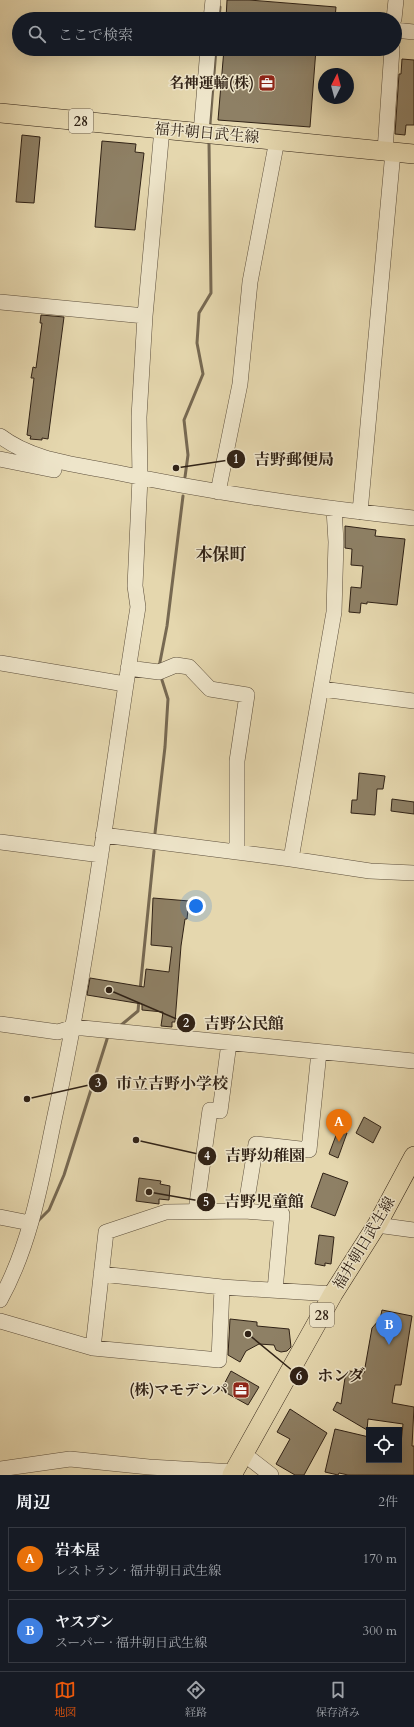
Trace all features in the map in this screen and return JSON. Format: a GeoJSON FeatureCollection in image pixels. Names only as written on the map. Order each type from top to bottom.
{"type":"FeatureCollection","features":[{"type":"Feature","properties":{"kind":"main road","name":"福井朝日武生線"},"geometry":{"type":"LineString","coordinates":[[0,113],[414,154]]}},
{"type":"Feature","properties":{"kind":"main road","name":"福井朝日武生線"},"geometry":{"type":"LineString","coordinates":[[233,1473],[333,1294],[377,1225],[414,1156]]}},
{"type":"Feature","properties":{"kind":"street"},"geometry":{"type":"LineString","coordinates":[[212,12],[213,0]]}},
{"type":"Feature","properties":{"kind":"street"},"geometry":{"type":"LineString","coordinates":[[395,12],[396,0]]}},
{"type":"Feature","properties":{"kind":"street"},"geometry":{"type":"LineString","coordinates":[[402,31],[414,32]]}},
{"type":"Feature","properties":{"kind":"street"},"geometry":{"type":"LineString","coordinates":[[201,133],[207,56]]}},
{"type":"Feature","properties":{"kind":"street"},"geometry":{"type":"LineString","coordinates":[[360,512],[389,151],[392,56]]}},
{"type":"Feature","properties":{"kind":"street"},"geometry":{"type":"LineString","coordinates":[[0,1300],[11,1279],[30,1223],[73,1027],[101,855],[125,684],[138,606],[135,586],[140,478],[139,417],[145,316],[162,129]]}},
{"type":"Feature","properties":{"kind":"street"},"geometry":{"type":"LineString","coordinates":[[218,492],[240,384],[250,282],[277,140]]}},
{"type":"Feature","properties":{"kind":"street"},"geometry":{"type":"LineString","coordinates":[[0,302],[145,316]]}},
{"type":"Feature","properties":{"kind":"street"},"geometry":{"type":"LineString","coordinates":[[0,436],[12,445],[43,458],[140,478],[218,492],[334,509],[414,518]]}},
{"type":"Feature","properties":{"kind":"street"},"geometry":{"type":"LineString","coordinates":[[0,459],[55,471],[70,463]]}},
{"type":"Feature","properties":{"kind":"street"},"geometry":{"type":"LineString","coordinates":[[291,859],[322,689],[334,612],[336,542],[334,509]]}},
{"type":"Feature","properties":{"kind":"street"},"geometry":{"type":"LineString","coordinates":[[0,663],[125,684]]}},
{"type":"Feature","properties":{"kind":"street"},"geometry":{"type":"LineString","coordinates":[[128,668],[159,672],[176,665],[189,667],[210,689],[247,695],[237,761],[237,852]]}},
{"type":"Feature","properties":{"kind":"street"},"geometry":{"type":"LineString","coordinates":[[322,689],[414,701]]}},
{"type":"Feature","properties":{"kind":"street"},"geometry":{"type":"LineString","coordinates":[[103,836],[291,859],[370,871],[414,873]]}},
{"type":"Feature","properties":{"kind":"street"},"geometry":{"type":"LineString","coordinates":[[0,842],[101,855]]}},
{"type":"Feature","properties":{"kind":"street"},"geometry":{"type":"LineString","coordinates":[[0,1024],[58,1032],[73,1027],[414,1061]]}},
{"type":"Feature","properties":{"kind":"street"},"geometry":{"type":"LineString","coordinates":[[196,1211],[210,1110],[220,1111],[229,1043]]}},
{"type":"Feature","properties":{"kind":"street"},"geometry":{"type":"LineString","coordinates":[[245,1211],[256,1144],[309,1150],[319,1052]]}},
{"type":"Feature","properties":{"kind":"street"},"geometry":{"type":"LineString","coordinates":[[93,1348],[106,1232],[166,1212],[245,1211],[282,1214],[275,1290]]}},
{"type":"Feature","properties":{"kind":"street"},"geometry":{"type":"LineString","coordinates":[[0,1216],[30,1223]]}},
{"type":"Feature","properties":{"kind":"street"},"geometry":{"type":"LineString","coordinates":[[377,1225],[414,1230]]}},
{"type":"Feature","properties":{"kind":"street"},"geometry":{"type":"LineString","coordinates":[[101,1274],[222,1287],[333,1294]]}},
{"type":"Feature","properties":{"kind":"street"},"geometry":{"type":"LineString","coordinates":[[0,1321],[93,1348],[219,1360],[222,1287]]}},
{"type":"Feature","properties":{"kind":"street"},"geometry":{"type":"LineString","coordinates":[[244,1454],[271,1475]]}},
{"type":"Feature","properties":{"kind":"street"},"geometry":{"type":"LineString","coordinates":[[0,1469],[37,1469],[70,1459],[148,1467],[233,1473]]}},
{"type":"Feature","properties":{"kind":"building"},"geometry":{"type":"Polygon","coordinates":[[[227,0],[249,0],[336,7],[336,12],[226,12],[227,0]]]}},
{"type":"Feature","properties":{"kind":"building"},"geometry":{"type":"Polygon","coordinates":[[[223,56],[315,56],[310,127],[218,120],[223,56]]]}},
{"type":"Feature","properties":{"kind":"building"},"geometry":{"type":"Polygon","coordinates":[[[402,59],[414,60],[414,125],[406,125],[405,135],[395,134],[399,74],[401,74],[402,59]]]}},
{"type":"Feature","properties":{"kind":"building"},"geometry":{"type":"Polygon","coordinates":[[[22,135],[40,137],[34,203],[16,202],[22,135]]]}},
{"type":"Feature","properties":{"kind":"building"},"geometry":{"type":"Polygon","coordinates":[[[102,141],[136,144],[135,152],[144,153],[135,230],[95,227],[102,141]]]}},
{"type":"Feature","properties":{"kind":"building"},"geometry":{"type":"Polygon","coordinates":[[[41,315],[64,317],[48,439],[42,438],[42,440],[30,439],[31,436],[27,435],[34,378],[31,378],[33,367],[36,368],[42,323],[40,323],[41,315]]]}},
{"type":"Feature","properties":{"kind":"building"},"geometry":{"type":"Polygon","coordinates":[[[345,526],[376,530],[375,536],[405,539],[397,605],[367,602],[367,604],[361,603],[360,613],[349,612],[351,587],[361,588],[363,566],[351,565],[352,549],[345,548],[345,526]]]}},
{"type":"Feature","properties":{"kind":"building"},"geometry":{"type":"Polygon","coordinates":[[[359,773],[385,776],[383,789],[377,789],[375,815],[351,813],[352,800],[357,800],[359,773]]]}},
{"type":"Feature","properties":{"kind":"building"},"geometry":{"type":"Polygon","coordinates":[[[392,799],[414,802],[414,814],[391,811],[392,799]]]}},
{"type":"Feature","properties":{"kind":"building"},"geometry":{"type":"Polygon","coordinates":[[[153,898],[189,901],[181,946],[175,1022],[172,1022],[172,1027],[161,1026],[163,1012],[142,1010],[142,1004],[87,995],[90,978],[144,987],[146,969],[169,972],[172,947],[151,945],[153,898]]]}},
{"type":"Feature","properties":{"kind":"building"},"geometry":{"type":"Polygon","coordinates":[[[364,1117],[381,1127],[373,1143],[356,1133],[364,1117]]]}},
{"type":"Feature","properties":{"kind":"building"},"geometry":{"type":"Polygon","coordinates":[[[338,1130],[347,1133],[338,1158],[329,1154],[338,1130]]]}},
{"type":"Feature","properties":{"kind":"building"},"geometry":{"type":"Polygon","coordinates":[[[323,1173],[348,1182],[335,1216],[311,1207],[323,1173]]]}},
{"type":"Feature","properties":{"kind":"building"},"geometry":{"type":"Polygon","coordinates":[[[139,1178],[161,1181],[160,1184],[170,1186],[169,1200],[159,1199],[159,1204],[136,1201],[139,1178]]]}},
{"type":"Feature","properties":{"kind":"building"},"geometry":{"type":"Polygon","coordinates":[[[319,1235],[334,1237],[331,1264],[325,1263],[325,1266],[315,1264],[319,1235]]]}},
{"type":"Feature","properties":{"kind":"building"},"geometry":{"type":"Polygon","coordinates":[[[382,1310],[412,1316],[401,1385],[395,1385],[392,1403],[414,1407],[412,1446],[414,1446],[414,1475],[348,1475],[339,1473],[338,1475],[325,1472],[335,1429],[366,1436],[366,1463],[402,1463],[403,1424],[368,1419],[366,1429],[333,1410],[337,1402],[341,1404],[345,1378],[349,1371],[364,1373],[372,1328],[380,1319],[382,1310]]]}},
{"type":"Feature","properties":{"kind":"building"},"geometry":{"type":"Polygon","coordinates":[[[230,1319],[257,1322],[257,1326],[289,1329],[291,1347],[287,1351],[281,1352],[276,1350],[274,1345],[259,1344],[246,1351],[240,1362],[228,1355],[230,1319]]]}},
{"type":"Feature","properties":{"kind":"building"},"geometry":{"type":"Polygon","coordinates":[[[231,1371],[259,1387],[248,1405],[221,1390],[231,1371]]]}},
{"type":"Feature","properties":{"kind":"building"},"geometry":{"type":"Polygon","coordinates":[[[290,1409],[327,1433],[304,1475],[295,1475],[276,1464],[290,1439],[277,1432],[290,1409]]]}},
{"type":"Feature","properties":{"kind":"waterway"},"geometry":{"type":"LineString","coordinates":[[220,7],[220,12]]}},
{"type":"Feature","properties":{"kind":"waterway"},"geometry":{"type":"LineString","coordinates":[[210,124],[215,56]]}},
{"type":"Feature","properties":{"kind":"waterway"},"geometry":{"type":"LineString","coordinates":[[185,477],[188,455],[184,420],[203,374],[197,343],[199,313],[211,293],[209,143]]}},
{"type":"Feature","properties":{"kind":"waterway"},"geometry":{"type":"LineString","coordinates":[[159,667],[167,626],[183,496]]}},
{"type":"Feature","properties":{"kind":"waterway"},"geometry":{"type":"LineString","coordinates":[[155,833],[165,747],[168,699],[161,677]]}},
{"type":"Feature","properties":{"kind":"waterway"},"geometry":{"type":"LineString","coordinates":[[140,990],[154,851]]}},
{"type":"Feature","properties":{"kind":"waterway"},"geometry":{"type":"LineString","coordinates":[[120,1026],[138,1011],[139,1000]]}},
{"type":"Feature","properties":{"kind":"waterway"},"geometry":{"type":"LineString","coordinates":[[39,1220],[49,1210],[64,1175],[108,1036]]}},
{"type":"Feature","properties":{"kind":"place","name":"名神運輸(株)"},"geometry":{"type":"Point","coordinates":[267,83]}},
{"type":"Feature","properties":{"kind":"place","name":"吉野郵便局"},"geometry":{"type":"Point","coordinates":[176,468]}},
{"type":"Feature","properties":{"kind":"place","name":"吉野公民館"},"geometry":{"type":"Point","coordinates":[109,990]}},
{"type":"Feature","properties":{"kind":"place","name":"市立吉野小学校"},"geometry":{"type":"Point","coordinates":[27,1099]}},
{"type":"Feature","properties":{"kind":"place","name":"吉野幼稚園"},"geometry":{"type":"Point","coordinates":[136,1140]}},
{"type":"Feature","properties":{"kind":"place","name":"岩本屋"},"geometry":{"type":"Point","coordinates":[339,1142]}},
{"type":"Feature","properties":{"kind":"place","name":"吉野児童館"},"geometry":{"type":"Point","coordinates":[149,1192]}},
{"type":"Feature","properties":{"kind":"place","name":"ホンダ"},"geometry":{"type":"Point","coordinates":[248,1334]}},
{"type":"Feature","properties":{"kind":"place","name":"ヤスブン"},"geometry":{"type":"Point","coordinates":[389,1345]}},
{"type":"Feature","properties":{"kind":"place","name":"(株)マモデンパ"},"geometry":{"type":"Point","coordinates":[241,1390]}},
{"type":"Feature","properties":{"kind":"district","name":"本保町"},"geometry":{"type":"Point","coordinates":[221,554]}}]}
